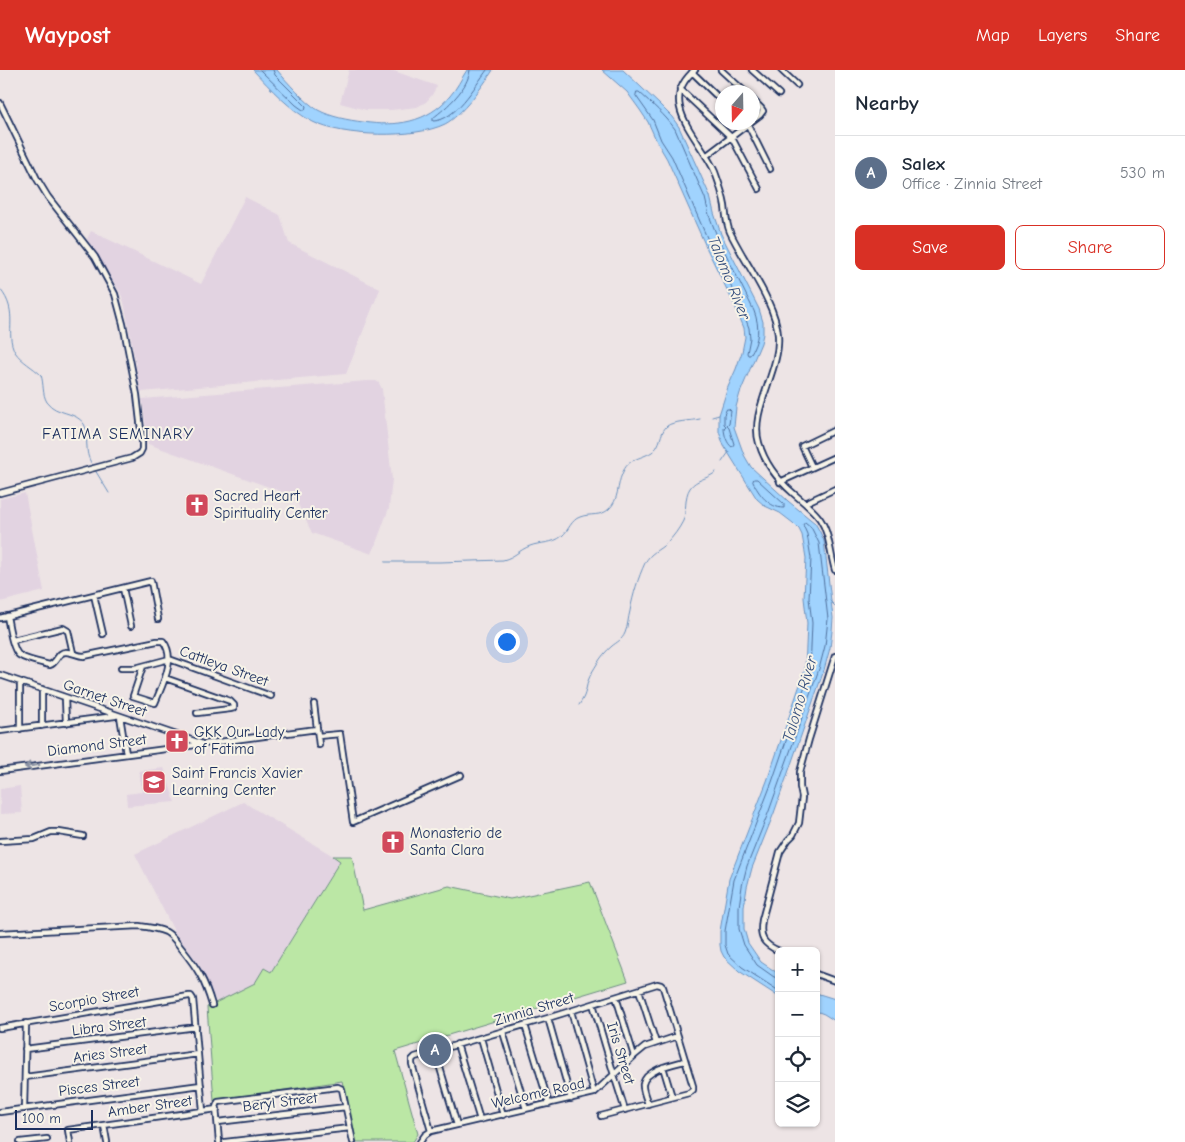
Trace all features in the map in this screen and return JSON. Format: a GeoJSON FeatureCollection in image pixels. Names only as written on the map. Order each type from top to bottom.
{"type":"FeatureCollection","features":[{"type":"Feature","properties":{"kind":"street"},"geometry":{"type":"LineString","coordinates":[[722,70],[738,85]]}},
{"type":"Feature","properties":{"kind":"street"},"geometry":{"type":"LineString","coordinates":[[752,70],[779,94]]}},
{"type":"Feature","properties":{"kind":"street"},"geometry":{"type":"LineString","coordinates":[[781,70],[797,85]]}},
{"type":"Feature","properties":{"kind":"street"},"geometry":{"type":"LineString","coordinates":[[715,94],[694,71],[684,81],[680,89],[679,105],[682,118],[715,172],[730,232],[766,300],[777,326],[776,356],[757,428],[758,440],[768,464],[780,482],[805,503],[819,518],[825,530],[835,570]]}},
{"type":"Feature","properties":{"kind":"street"},"geometry":{"type":"LineString","coordinates":[[680,89],[732,138],[759,189]]}},
{"type":"Feature","properties":{"kind":"street"},"geometry":{"type":"LineString","coordinates":[[0,103],[48,198],[95,257],[119,304],[142,429],[142,449],[140,453],[132,458],[0,493]]}},
{"type":"Feature","properties":{"kind":"street"},"geometry":{"type":"LineString","coordinates":[[706,156],[741,130]]}},
{"type":"Feature","properties":{"kind":"street"},"geometry":{"type":"LineString","coordinates":[[752,130],[770,169]]}},
{"type":"Feature","properties":{"kind":"street"},"geometry":{"type":"LineString","coordinates":[[812,467],[802,446],[835,430]]}},
{"type":"Feature","properties":{"kind":"street"},"geometry":{"type":"LineString","coordinates":[[780,482],[835,457]]}},
{"type":"Feature","properties":{"kind":"street"},"geometry":{"type":"LineString","coordinates":[[805,503],[835,489]]}},
{"type":"Feature","properties":{"kind":"street"},"geometry":{"type":"LineString","coordinates":[[0,618],[151,582],[158,619]]}},
{"type":"Feature","properties":{"kind":"street"},"geometry":{"type":"LineString","coordinates":[[123,588],[131,626]]}},
{"type":"Feature","properties":{"kind":"street"},"geometry":{"type":"LineString","coordinates":[[94,595],[103,634]]}},
{"type":"Feature","properties":{"kind":"street"},"geometry":{"type":"LineString","coordinates":[[6,616],[16,650],[20,656],[50,665],[55,663],[59,655],[66,652],[80,656],[160,640],[165,642],[169,659],[165,678],[155,703],[133,696],[143,666]]}},
{"type":"Feature","properties":{"kind":"street"},"geometry":{"type":"LineString","coordinates":[[13,640],[63,628],[68,631],[73,653]]}},
{"type":"Feature","properties":{"kind":"street"},"geometry":{"type":"LineString","coordinates":[[775,949],[768,945],[762,938],[760,928],[780,852],[793,835],[799,823],[802,797],[800,772],[835,656]]}},
{"type":"Feature","properties":{"kind":"street"},"geometry":{"type":"LineString","coordinates":[[121,668],[143,666],[169,659]]}},
{"type":"Feature","properties":{"kind":"street","name":"Cattleya Street"},"geometry":{"type":"LineString","coordinates":[[169,659],[271,696]]}},
{"type":"Feature","properties":{"kind":"street","name":"Garnet Street"},"geometry":{"type":"LineString","coordinates":[[0,675],[202,744]]}},
{"type":"Feature","properties":{"kind":"street"},"geometry":{"type":"LineString","coordinates":[[165,678],[230,701],[234,705],[234,708],[230,709],[197,713]]}},
{"type":"Feature","properties":{"kind":"street"},"geometry":{"type":"LineString","coordinates":[[20,682],[20,729]]}},
{"type":"Feature","properties":{"kind":"street"},"geometry":{"type":"LineString","coordinates":[[42,689],[42,726]]}},
{"type":"Feature","properties":{"kind":"street"},"geometry":{"type":"LineString","coordinates":[[65,698],[66,722]]}},
{"type":"Feature","properties":{"kind":"street"},"geometry":{"type":"LineString","coordinates":[[314,704],[319,745]]}},
{"type":"Feature","properties":{"kind":"street"},"geometry":{"type":"LineString","coordinates":[[0,731],[119,716],[126,754]]}},
{"type":"Feature","properties":{"kind":"street","name":"Diamond Street"},"geometry":{"type":"LineString","coordinates":[[0,771],[317,728]]}},
{"type":"Feature","properties":{"kind":"street"},"geometry":{"type":"LineString","coordinates":[[318,736],[340,734],[353,822],[461,775]]}},
{"type":"Feature","properties":{"kind":"street"},"geometry":{"type":"LineString","coordinates":[[0,841],[34,839],[51,832],[83,836]]}},
{"type":"Feature","properties":{"kind":"street"},"geometry":{"type":"LineString","coordinates":[[0,934],[139,926],[160,930],[172,937],[192,961],[205,983],[212,1005]]}},
{"type":"Feature","properties":{"kind":"street"},"geometry":{"type":"LineString","coordinates":[[820,975],[835,981]]}},
{"type":"Feature","properties":{"kind":"street","name":"Zinnia Street"},"geometry":{"type":"LineString","coordinates":[[431,1131],[412,1064],[414,1058],[657,984],[663,987],[678,1036]]}},
{"type":"Feature","properties":{"kind":"street"},"geometry":{"type":"LineString","coordinates":[[639,990],[656,1043]]}},
{"type":"Feature","properties":{"kind":"street","name":"Scorpio Street"},"geometry":{"type":"LineString","coordinates":[[0,1028],[188,996],[193,998],[196,1027]]}},
{"type":"Feature","properties":{"kind":"street"},"geometry":{"type":"LineString","coordinates":[[616,997],[634,1056]]}},
{"type":"Feature","properties":{"kind":"street","name":"Iris Street"},"geometry":{"type":"LineString","coordinates":[[593,1004],[625,1110]]}},
{"type":"Feature","properties":{"kind":"street"},"geometry":{"type":"LineString","coordinates":[[571,1011],[594,1093]]}},
{"type":"Feature","properties":{"kind":"street"},"geometry":{"type":"LineString","coordinates":[[548,1018],[571,1099]]}},
{"type":"Feature","properties":{"kind":"street"},"geometry":{"type":"LineString","coordinates":[[24,1109],[26,1023]]}},
{"type":"Feature","properties":{"kind":"street"},"geometry":{"type":"LineString","coordinates":[[525,1025],[549,1104]]}},
{"type":"Feature","properties":{"kind":"street"},"geometry":{"type":"LineString","coordinates":[[196,1027],[203,1111]]}},
{"type":"Feature","properties":{"kind":"street","name":"Libra Street"},"geometry":{"type":"LineString","coordinates":[[26,1049],[196,1027]]}},
{"type":"Feature","properties":{"kind":"street"},"geometry":{"type":"LineString","coordinates":[[503,1032],[526,1109]]}},
{"type":"Feature","properties":{"kind":"street"},"geometry":{"type":"LineString","coordinates":[[601,1116],[689,1093],[693,1090],[678,1036]]}},
{"type":"Feature","properties":{"kind":"street","name":"Welcome Road"},"geometry":{"type":"LineString","coordinates":[[431,1131],[594,1093],[645,1047],[678,1036]]}},
{"type":"Feature","properties":{"kind":"street"},"geometry":{"type":"LineString","coordinates":[[481,1038],[503,1115]]}},
{"type":"Feature","properties":{"kind":"street"},"geometry":{"type":"LineString","coordinates":[[457,1044],[480,1120]]}},
{"type":"Feature","properties":{"kind":"street"},"geometry":{"type":"LineString","coordinates":[[435,1051],[457,1125]]}},
{"type":"Feature","properties":{"kind":"street","name":"Aries Street"},"geometry":{"type":"LineString","coordinates":[[25,1077],[198,1054]]}},
{"type":"Feature","properties":{"kind":"street"},"geometry":{"type":"LineString","coordinates":[[648,1104],[643,1087],[644,1081],[655,1070],[686,1061]]}},
{"type":"Feature","properties":{"kind":"street"},"geometry":{"type":"LineString","coordinates":[[662,1067],[672,1097]]}},
{"type":"Feature","properties":{"kind":"street","name":"Pisces Street"},"geometry":{"type":"LineString","coordinates":[[0,1112],[201,1086]]}},
{"type":"Feature","properties":{"kind":"street","name":"Amber Street"},"geometry":{"type":"LineString","coordinates":[[70,1142],[68,1130],[216,1109],[217,1104],[220,1102],[340,1087],[346,1107]]}},
{"type":"Feature","properties":{"kind":"street"},"geometry":{"type":"LineString","coordinates":[[346,1107],[353,1142]]}},
{"type":"Feature","properties":{"kind":"street","name":"Beryl Street"},"geometry":{"type":"LineString","coordinates":[[218,1122],[346,1107]]}},
{"type":"Feature","properties":{"kind":"street"},"geometry":{"type":"LineString","coordinates":[[216,1109],[219,1142]]}},
{"type":"Feature","properties":{"kind":"street"},"geometry":{"type":"LineString","coordinates":[[104,1125],[106,1142]]}},
{"type":"Feature","properties":{"kind":"street"},"geometry":{"type":"LineString","coordinates":[[225,1142],[350,1128]]}},
{"type":"Feature","properties":{"kind":"street"},"geometry":{"type":"LineString","coordinates":[[420,1142],[431,1131]]}},
{"type":"Feature","properties":{"kind":"street"},"geometry":{"type":"LineString","coordinates":[[20,1142],[47,1139]]}},
{"type":"Feature","properties":{"kind":"shaded area"},"geometry":{"type":"Polygon","coordinates":[[[349,70],[391,70],[437,86],[426,102],[417,107],[366,110],[340,103],[349,70]]]}},
{"type":"Feature","properties":{"kind":"shaded area"},"geometry":{"type":"Polygon","coordinates":[[[245,197],[280,215],[289,243],[380,289],[346,374],[141,392],[124,302],[120,292],[87,239],[91,231],[201,284],[245,197]]]}},
{"type":"Feature","properties":{"kind":"shaded area"},"geometry":{"type":"Polygon","coordinates":[[[376,381],[382,389],[392,479],[389,508],[372,554],[312,533],[294,496],[148,444],[142,399],[376,381]]]}},
{"type":"Feature","properties":{"kind":"shaded area"},"geometry":{"type":"Polygon","coordinates":[[[25,493],[44,591],[0,602],[0,499],[25,493]]]}},
{"type":"Feature","properties":{"kind":"shaded area","name":"Saint Francis Xavier Learning Center"},"geometry":{"type":"Polygon","coordinates":[[[164,768],[175,802],[127,806],[126,794],[142,792],[139,771],[164,768]]]}},
{"type":"Feature","properties":{"kind":"shaded area"},"geometry":{"type":"Polygon","coordinates":[[[20,786],[22,813],[0,814],[0,789],[20,786]]]}},
{"type":"Feature","properties":{"kind":"shaded area"},"geometry":{"type":"Polygon","coordinates":[[[243,802],[340,860],[271,972],[264,968],[256,983],[217,1003],[199,964],[175,933],[135,854],[243,802]]]}},
{"type":"Feature","properties":{"kind":"green space"},"geometry":{"type":"Polygon","coordinates":[[[333,856],[352,856],[363,910],[449,886],[510,899],[590,882],[628,981],[395,1051],[418,1134],[413,1142],[356,1142],[342,1081],[214,1101],[207,1007],[255,983],[264,968],[271,972],[340,861],[333,856]]]}},
{"type":"Feature","properties":{"kind":"water"},"geometry":{"type":"Polygon","coordinates":[[[253,70],[277,70],[302,97],[318,110],[351,120],[387,124],[410,121],[431,112],[450,96],[467,70],[493,70],[465,108],[445,124],[416,132],[379,134],[342,131],[313,122],[274,92],[253,70]]]}},
{"type":"Feature","properties":{"kind":"water","name":"Talomo River"},"geometry":{"type":"Polygon","coordinates":[[[602,70],[623,70],[672,117],[679,127],[710,196],[721,234],[759,309],[763,322],[761,343],[736,407],[734,427],[744,455],[751,467],[815,523],[824,541],[833,618],[830,648],[774,813],[752,868],[744,907],[744,929],[748,943],[761,962],[775,971],[775,994],[739,971],[724,957],[720,945],[720,931],[729,879],[767,781],[805,670],[807,623],[804,598],[806,558],[802,535],[799,529],[780,513],[765,506],[757,499],[724,446],[719,432],[719,415],[742,352],[745,337],[744,328],[667,159],[648,122],[627,92],[602,70]]]}},
{"type":"Feature","properties":{"kind":"water"},"geometry":{"type":"Polygon","coordinates":[[[820,994],[835,999],[835,1021],[820,1012],[820,994]]]}},
{"type":"Feature","properties":{"kind":"waterway"},"geometry":{"type":"LineString","coordinates":[[0,289],[6,298],[11,314],[11,337],[15,352],[41,375],[44,396],[47,402],[55,409],[76,417],[84,424],[88,455],[93,466]]}},
{"type":"Feature","properties":{"kind":"waterway"},"geometry":{"type":"LineString","coordinates":[[712,417],[719,415]]}},
{"type":"Feature","properties":{"kind":"waterway"},"geometry":{"type":"LineString","coordinates":[[385,562],[503,560],[530,546],[558,539],[577,518],[599,514],[609,509],[615,501],[620,478],[625,469],[631,462],[655,449],[667,426],[678,422],[700,419]]}},
{"type":"Feature","properties":{"kind":"waterway"},"geometry":{"type":"LineString","coordinates":[[722,462],[729,452]]}},
{"type":"Feature","properties":{"kind":"waterway"},"geometry":{"type":"LineString","coordinates":[[95,470],[109,493]]}},
{"type":"Feature","properties":{"kind":"waterway"},"geometry":{"type":"LineString","coordinates":[[579,705],[584,696],[588,681],[599,661],[625,633],[634,593],[645,563],[652,554],[674,536],[680,527],[690,488],[695,483],[716,472]]}},
{"type":"Feature","properties":{"kind":"waterway"},"geometry":{"type":"LineString","coordinates":[[830,601],[835,606]]}},
{"type":"Feature","properties":{"kind":"place","name":"Sacred Heart Spirituality Center"},"geometry":{"type":"Point","coordinates":[197,505]}},
{"type":"Feature","properties":{"kind":"place","name":"GKK Our Lady of Fatima"},"geometry":{"type":"Point","coordinates":[177,741]}},
{"type":"Feature","properties":{"kind":"place","name":"Saint Francis Xavier Learning Center"},"geometry":{"type":"Point","coordinates":[154,782]}},
{"type":"Feature","properties":{"kind":"place","name":"Monasterio de Santa Clara"},"geometry":{"type":"Point","coordinates":[393,842]}},
{"type":"Feature","properties":{"kind":"place","name":"Salex"},"geometry":{"type":"Point","coordinates":[435,1050]}},
{"type":"Feature","properties":{"kind":"district","name":"FATIMA SEMINARY"},"geometry":{"type":"Point","coordinates":[118,434]}}]}
